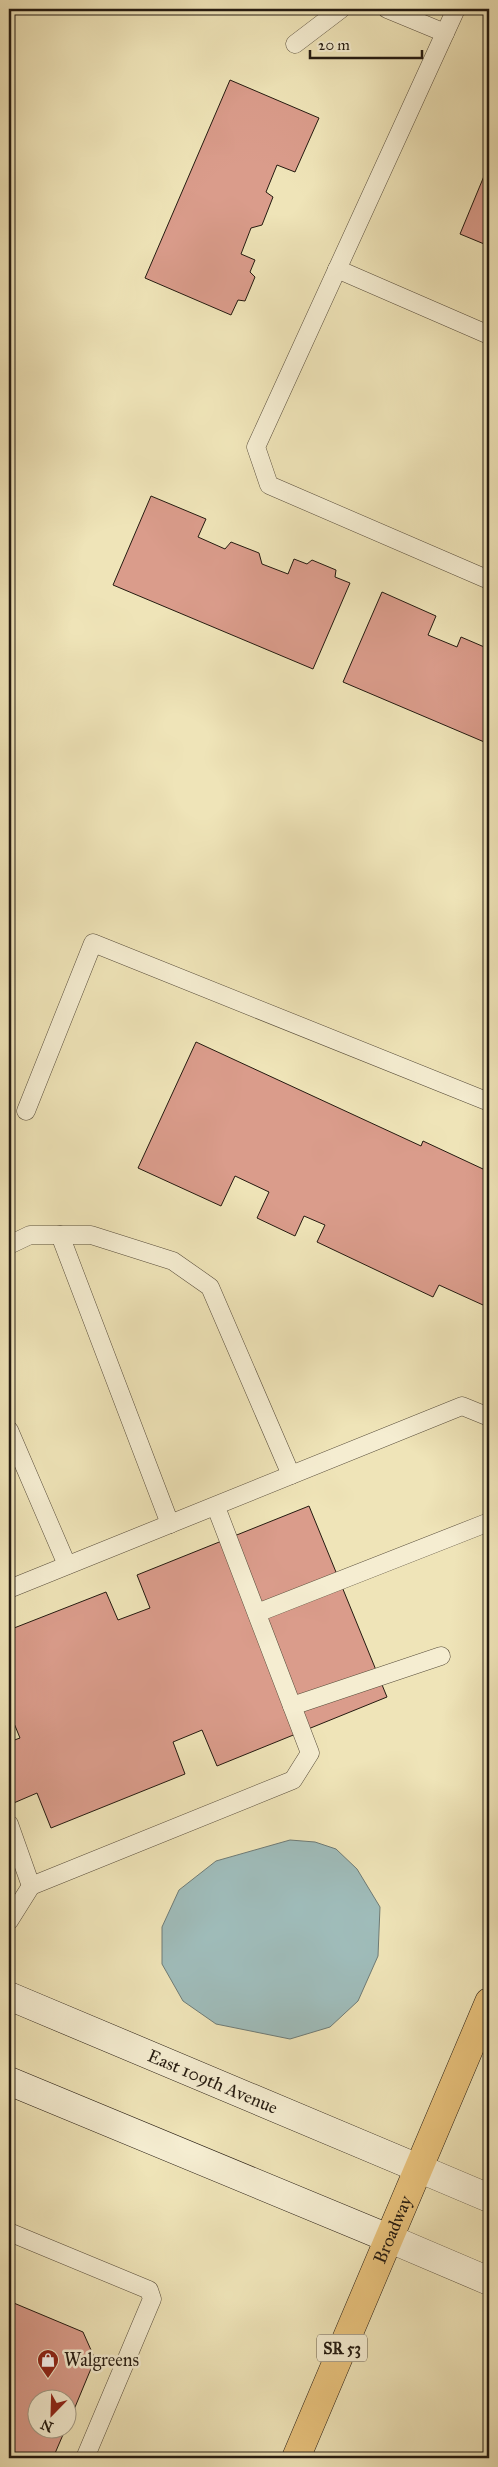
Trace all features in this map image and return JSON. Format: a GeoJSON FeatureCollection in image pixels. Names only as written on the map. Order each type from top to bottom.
{"type":"FeatureCollection","features":[{"type":"Feature","properties":{"kind":"main road","name":"East 109th Avenue"},"geometry":{"type":"LineString","coordinates":[[9,1996],[489,2198]]}},
{"type":"Feature","properties":{"kind":"main road","name":"Broadway"},"geometry":{"type":"LineString","coordinates":[[296,2458],[489,2002]]}},
{"type":"Feature","properties":{"kind":"main road"},"geometry":{"type":"LineString","coordinates":[[9,2082],[489,2281]]}},
{"type":"Feature","properties":{"kind":"lane"},"geometry":{"type":"LineString","coordinates":[[295,44],[341,9]]}},
{"type":"Feature","properties":{"kind":"lane"},"geometry":{"type":"LineString","coordinates":[[387,9],[445,33]]}},
{"type":"Feature","properties":{"kind":"lane"},"geometry":{"type":"LineString","coordinates":[[456,9],[256,447],[269,485],[489,580]]}},
{"type":"Feature","properties":{"kind":"lane"},"geometry":{"type":"LineString","coordinates":[[337,269],[489,335]]}},
{"type":"Feature","properties":{"kind":"lane"},"geometry":{"type":"LineString","coordinates":[[26,1112],[93,943],[489,1102]]}},
{"type":"Feature","properties":{"kind":"lane"},"geometry":{"type":"LineString","coordinates":[[9,1245],[30,1234],[91,1235],[173,1261],[210,1287],[291,1475]]}},
{"type":"Feature","properties":{"kind":"lane"},"geometry":{"type":"LineString","coordinates":[[60,1235],[170,1524]]}},
{"type":"Feature","properties":{"kind":"lane"},"geometry":{"type":"LineString","coordinates":[[9,1589],[216,1507],[462,1406],[489,1417]]}},
{"type":"Feature","properties":{"kind":"lane"},"geometry":{"type":"LineString","coordinates":[[9,1430],[67,1565]]}},
{"type":"Feature","properties":{"kind":"lane"},"geometry":{"type":"LineString","coordinates":[[9,1921],[31,1886],[293,1780],[310,1753],[216,1507]]}},
{"type":"Feature","properties":{"kind":"lane"},"geometry":{"type":"LineString","coordinates":[[257,1613],[489,1522]]}},
{"type":"Feature","properties":{"kind":"lane"},"geometry":{"type":"LineString","coordinates":[[292,1706],[442,1656]]}},
{"type":"Feature","properties":{"kind":"lane"},"geometry":{"type":"LineString","coordinates":[[9,1824],[31,1886]]}},
{"type":"Feature","properties":{"kind":"lane"},"geometry":{"type":"LineString","coordinates":[[9,2232],[149,2290],[152,2299],[84,2458]]}},
{"type":"Feature","properties":{"kind":"water"},"geometry":{"type":"Polygon","coordinates":[[[290,1840],[315,1842],[336,1849],[357,1869],[380,1907],[378,1956],[358,2001],[330,2027],[290,2039],[216,2024],[183,2001],[162,1964],[162,1927],[179,1890],[216,1861],[290,1840]]]}},
{"type":"Feature","properties":{"kind":"building"},"geometry":{"type":"Polygon","coordinates":[[[230,80],[319,118],[295,172],[277,165],[266,192],[273,197],[262,225],[251,228],[241,254],[255,260],[250,272],[255,277],[245,301],[238,300],[231,315],[145,278],[230,80]]]}},
{"type":"Feature","properties":{"kind":"building"},"geometry":{"type":"Polygon","coordinates":[[[489,164],[489,246],[460,234],[489,164]]]}},
{"type":"Feature","properties":{"kind":"building"},"geometry":{"type":"Polygon","coordinates":[[[151,496],[206,519],[198,537],[225,549],[231,542],[259,553],[262,564],[288,574],[294,559],[307,564],[312,560],[336,570],[335,577],[350,583],[313,669],[113,585],[151,496]]]}},
{"type":"Feature","properties":{"kind":"building"},"geometry":{"type":"Polygon","coordinates":[[[382,592],[436,616],[428,635],[457,647],[461,637],[489,649],[487,660],[489,661],[489,744],[343,682],[382,592]]]}},
{"type":"Feature","properties":{"kind":"building"},"geometry":{"type":"Polygon","coordinates":[[[196,1042],[421,1146],[423,1141],[483,1169],[489,1155],[489,1290],[483,1305],[439,1285],[433,1297],[317,1242],[325,1225],[304,1216],[295,1236],[257,1218],[269,1192],[235,1176],[221,1206],[138,1168],[196,1042]]]}},
{"type":"Feature","properties":{"kind":"building"},"geometry":{"type":"Polygon","coordinates":[[[309,1506],[387,1697],[217,1766],[202,1730],[173,1742],[185,1774],[51,1828],[37,1793],[9,1805],[9,1742],[20,1738],[9,1711],[9,1630],[106,1592],[118,1620],[150,1608],[137,1575],[309,1506]]]}},
{"type":"Feature","properties":{"kind":"building","name":"Walgreens"},"geometry":{"type":"Polygon","coordinates":[[[9,2301],[83,2332],[95,2359],[78,2400],[78,2390],[28,2390],[28,2440],[61,2440],[53,2458],[9,2458],[9,2301]]]}},
{"type":"Feature","properties":{"kind":"place","name":"Walgreens"},"geometry":{"type":"Point","coordinates":[48,2379]}}]}
